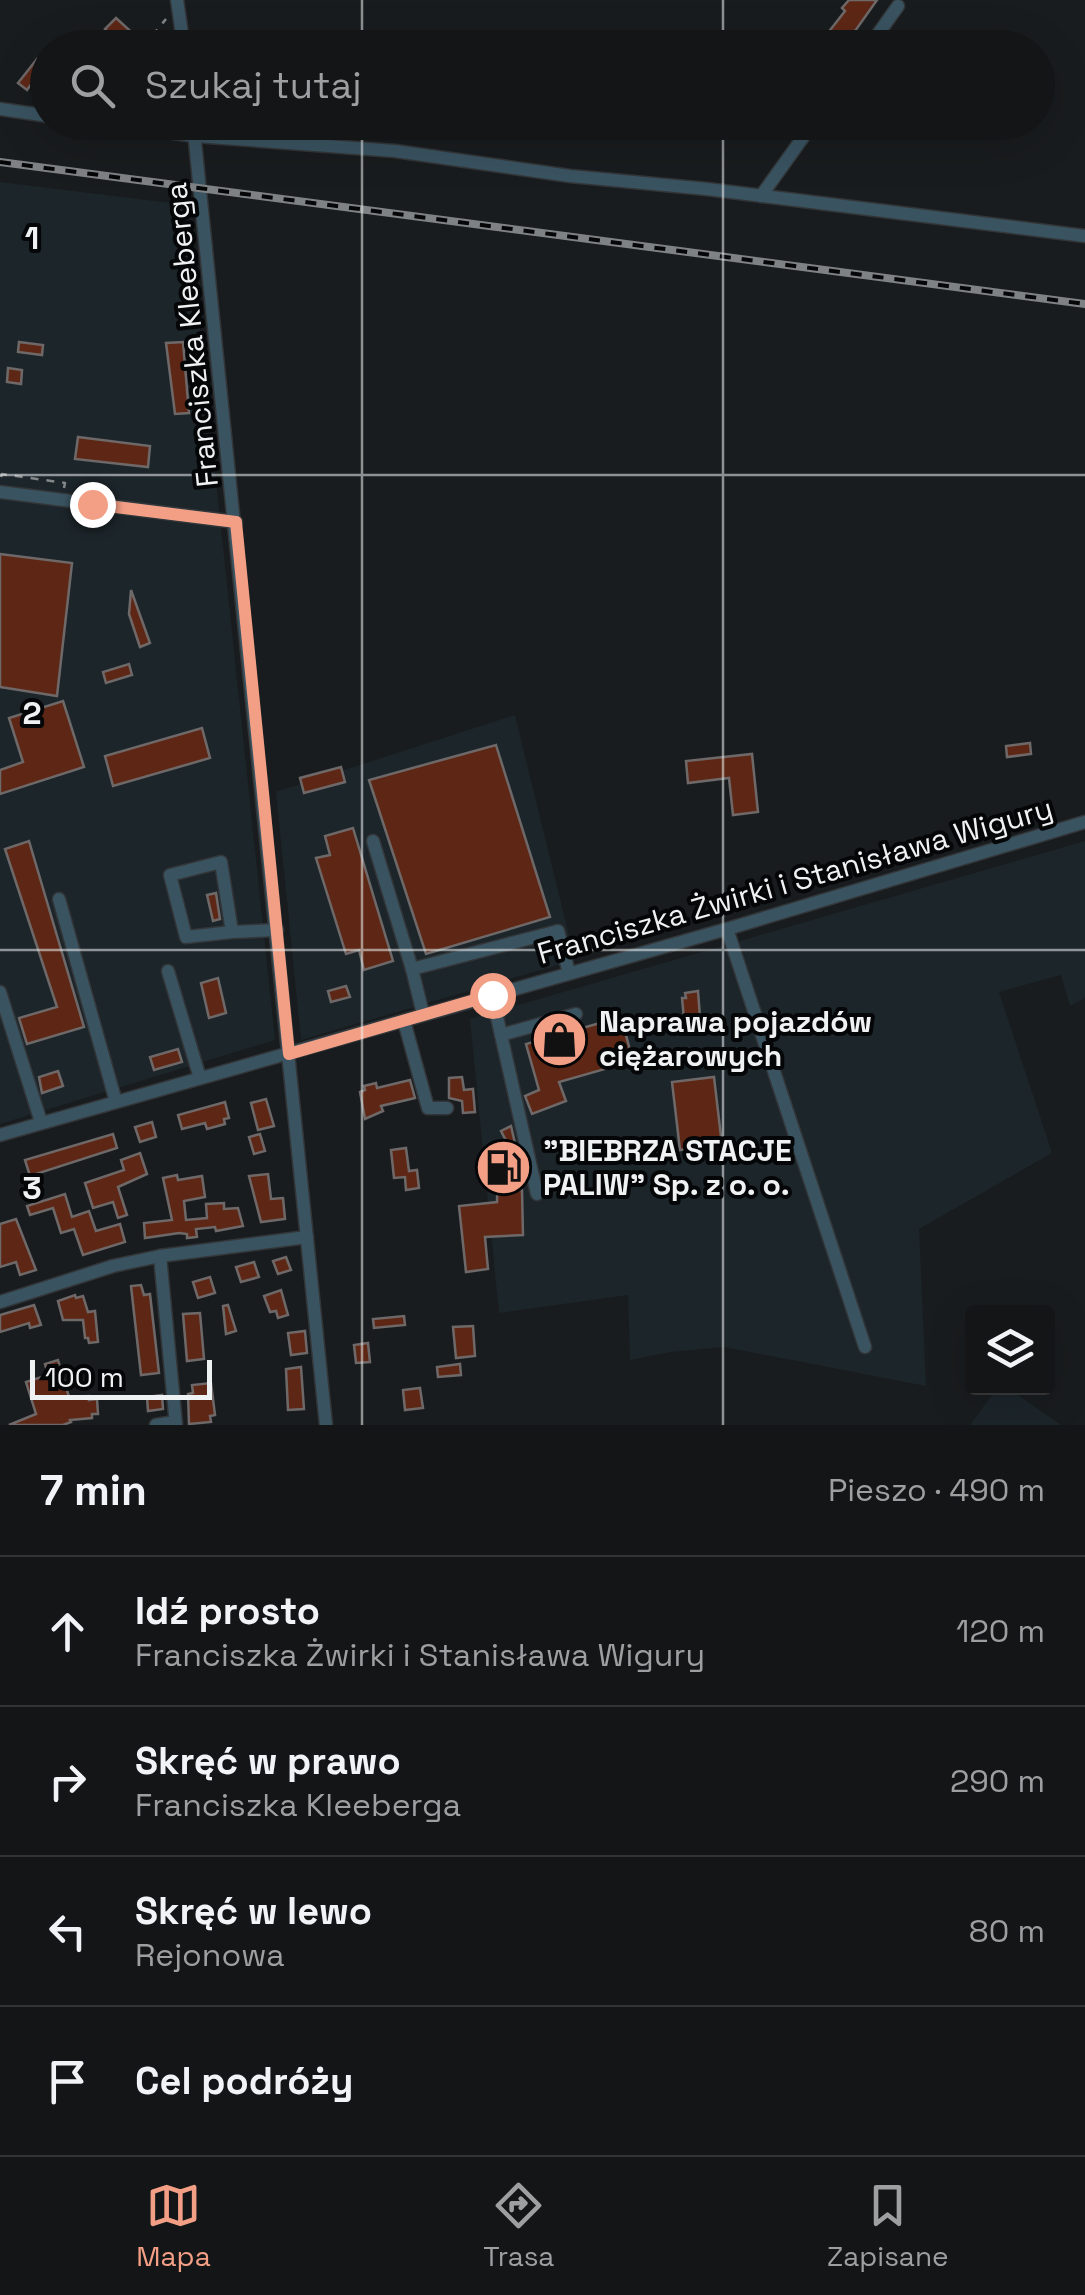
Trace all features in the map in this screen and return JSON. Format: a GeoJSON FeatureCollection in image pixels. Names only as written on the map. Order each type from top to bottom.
{"type":"FeatureCollection","features":[{"type":"Feature","properties":{"kind":"street"},"geometry":{"type":"LineString","coordinates":[[178,5],[181,30]]}},
{"type":"Feature","properties":{"kind":"street"},"geometry":{"type":"LineString","coordinates":[[881,30],[898,6]]}},
{"type":"Feature","properties":{"kind":"street"},"geometry":{"type":"LineString","coordinates":[[0,109],[30,113]]}},
{"type":"Feature","properties":{"kind":"street","name":"Franciszka Kleeberga"},"geometry":{"type":"LineString","coordinates":[[195,140],[326,1425]]}},
{"type":"Feature","properties":{"kind":"street"},"geometry":{"type":"LineString","coordinates":[[294,140],[1085,236]]}},
{"type":"Feature","properties":{"kind":"street"},"geometry":{"type":"LineString","coordinates":[[761,196],[801,140]]}},
{"type":"Feature","properties":{"kind":"street"},"geometry":{"type":"LineString","coordinates":[[0,492],[236,522]]}},
{"type":"Feature","properties":{"kind":"street","name":"Franciszka Żwirki i Stanisława Wigury"},"geometry":{"type":"LineString","coordinates":[[0,1135],[726,929],[1085,822]]}},
{"type":"Feature","properties":{"kind":"street"},"geometry":{"type":"LineString","coordinates":[[373,841],[424,1014]]}},
{"type":"Feature","properties":{"kind":"street"},"geometry":{"type":"LineString","coordinates":[[232,932],[221,862],[170,874],[186,937],[277,930]]}},
{"type":"Feature","properties":{"kind":"street"},"geometry":{"type":"LineString","coordinates":[[59,899],[116,1102]]}},
{"type":"Feature","properties":{"kind":"street"},"geometry":{"type":"LineString","coordinates":[[726,929],[864,1346]]}},
{"type":"Feature","properties":{"kind":"street"},"geometry":{"type":"LineString","coordinates":[[412,969],[558,931],[569,974]]}},
{"type":"Feature","properties":{"kind":"street"},"geometry":{"type":"LineString","coordinates":[[168,971],[200,1078]]}},
{"type":"Feature","properties":{"kind":"street"},"geometry":{"type":"LineString","coordinates":[[0,992],[42,1122]]}},
{"type":"Feature","properties":{"kind":"street"},"geometry":{"type":"LineString","coordinates":[[492,995],[537,1194]]}},
{"type":"Feature","properties":{"kind":"street"},"geometry":{"type":"LineString","coordinates":[[501,1035],[576,1014]]}},
{"type":"Feature","properties":{"kind":"street"},"geometry":{"type":"LineString","coordinates":[[404,1021],[428,1108],[447,1108]]}},
{"type":"Feature","properties":{"kind":"street"},"geometry":{"type":"LineString","coordinates":[[0,1302],[113,1266],[160,1256],[306,1237]]}},
{"type":"Feature","properties":{"kind":"street"},"geometry":{"type":"LineString","coordinates":[[156,1425],[175,1423],[160,1256]]}},
{"type":"Feature","properties":{"kind":"path"},"geometry":{"type":"LineString","coordinates":[[155,30],[178,5]]}},
{"type":"Feature","properties":{"kind":"shaded area"},"geometry":{"type":"Polygon","coordinates":[[[0,182],[187,205],[275,1040],[0,1124],[0,182]]]}},
{"type":"Feature","properties":{"kind":"shaded area"},"geometry":{"type":"Polygon","coordinates":[[[515,715],[575,960],[301,1040],[276,792],[515,715]]]}},
{"type":"Feature","properties":{"kind":"shaded area"},"geometry":{"type":"Polygon","coordinates":[[[1085,841],[1085,998],[1070,1006],[1061,975],[999,992],[1052,1153],[919,1229],[926,1386],[724,1347],[630,1360],[628,1295],[499,1313],[470,1019],[1085,841]]]}},
{"type":"Feature","properties":{"kind":"shaded area"},"geometry":{"type":"Polygon","coordinates":[[[992,1395],[1018,1395],[1061,1425],[970,1425],[992,1395]]]}},
{"type":"Feature","properties":{"kind":"building"},"geometry":{"type":"Polygon","coordinates":[[[849,0],[877,0],[856,30],[830,30],[845,11],[842,8],[849,0]]]}},
{"type":"Feature","properties":{"kind":"building"},"geometry":{"type":"Polygon","coordinates":[[[116,18],[129,30],[106,30],[116,18]]]}},
{"type":"Feature","properties":{"kind":"building"},"geometry":{"type":"Polygon","coordinates":[[[30,68],[27,90],[18,83],[30,68]]]}},
{"type":"Feature","properties":{"kind":"building"},"geometry":{"type":"Polygon","coordinates":[[[19,342],[43,345],[42,355],[18,352],[19,342]]]}},
{"type":"Feature","properties":{"kind":"building"},"geometry":{"type":"Polygon","coordinates":[[[183,342],[189,413],[175,414],[166,343],[183,342]]]}},
{"type":"Feature","properties":{"kind":"building"},"geometry":{"type":"Polygon","coordinates":[[[8,368],[22,370],[21,384],[7,382],[8,368]]]}},
{"type":"Feature","properties":{"kind":"building"},"geometry":{"type":"Polygon","coordinates":[[[78,437],[150,446],[148,467],[75,459],[78,437]]]}},
{"type":"Feature","properties":{"kind":"building"},"geometry":{"type":"Polygon","coordinates":[[[0,554],[72,563],[57,696],[0,687],[0,554]]]}},
{"type":"Feature","properties":{"kind":"building"},"geometry":{"type":"Polygon","coordinates":[[[131,590],[150,643],[140,647],[129,614],[131,590]]]}},
{"type":"Feature","properties":{"kind":"building"},"geometry":{"type":"Polygon","coordinates":[[[129,664],[132,675],[106,683],[103,672],[129,664]]]}},
{"type":"Feature","properties":{"kind":"building"},"geometry":{"type":"Polygon","coordinates":[[[63,701],[84,767],[0,794],[0,770],[23,762],[9,718],[63,701]]]}},
{"type":"Feature","properties":{"kind":"building"},"geometry":{"type":"Polygon","coordinates":[[[202,728],[210,758],[113,786],[105,756],[202,728]]]}},
{"type":"Feature","properties":{"kind":"building"},"geometry":{"type":"Polygon","coordinates":[[[1030,743],[1031,754],[1007,757],[1006,746],[1030,743]]]}},
{"type":"Feature","properties":{"kind":"building"},"geometry":{"type":"Polygon","coordinates":[[[496,745],[550,917],[426,954],[369,780],[496,745]]]}},
{"type":"Feature","properties":{"kind":"building"},"geometry":{"type":"Polygon","coordinates":[[[752,754],[758,812],[733,815],[729,778],[688,783],[686,761],[752,754]]]}},
{"type":"Feature","properties":{"kind":"building"},"geometry":{"type":"Polygon","coordinates":[[[341,767],[345,782],[304,793],[300,778],[341,767]]]}},
{"type":"Feature","properties":{"kind":"building"},"geometry":{"type":"Polygon","coordinates":[[[353,828],[393,961],[364,970],[359,950],[346,954],[316,858],[330,855],[325,836],[353,828]]]}},
{"type":"Feature","properties":{"kind":"building"},"geometry":{"type":"Polygon","coordinates":[[[29,841],[84,1027],[27,1044],[19,1018],[57,1007],[5,849],[29,841]]]}},
{"type":"Feature","properties":{"kind":"building"},"geometry":{"type":"Polygon","coordinates":[[[216,893],[220,919],[213,921],[207,895],[216,893]]]}},
{"type":"Feature","properties":{"kind":"building"},"geometry":{"type":"Polygon","coordinates":[[[218,978],[226,1013],[209,1018],[201,983],[218,978]]]}},
{"type":"Feature","properties":{"kind":"building"},"geometry":{"type":"Polygon","coordinates":[[[346,986],[350,997],[331,1002],[328,991],[346,986]]]}},
{"type":"Feature","properties":{"kind":"building"},"geometry":{"type":"Polygon","coordinates":[[[698,991],[700,1017],[684,1019],[682,998],[686,998],[685,993],[698,991]]]}},
{"type":"Feature","properties":{"kind":"building"},"geometry":{"type":"Polygon","coordinates":[[[621,1017],[633,1061],[559,1082],[566,1101],[532,1114],[525,1096],[539,1090],[526,1044],[621,1017]]]}},
{"type":"Feature","properties":{"kind":"building"},"geometry":{"type":"Polygon","coordinates":[[[178,1049],[182,1062],[154,1070],[150,1057],[178,1049]]]}},
{"type":"Feature","properties":{"kind":"building"},"geometry":{"type":"Polygon","coordinates":[[[58,1071],[63,1086],[42,1093],[39,1077],[58,1071]]]}},
{"type":"Feature","properties":{"kind":"building"},"geometry":{"type":"Polygon","coordinates":[[[462,1077],[464,1090],[473,1089],[475,1112],[463,1113],[462,1101],[449,1098],[449,1078],[462,1077]]]}},
{"type":"Feature","properties":{"kind":"building"},"geometry":{"type":"Polygon","coordinates":[[[714,1077],[722,1145],[680,1150],[672,1082],[714,1077]]]}},
{"type":"Feature","properties":{"kind":"building"},"geometry":{"type":"Polygon","coordinates":[[[410,1080],[415,1098],[381,1106],[383,1111],[365,1119],[360,1092],[365,1090],[364,1086],[376,1083],[377,1088],[410,1080]]]}},
{"type":"Feature","properties":{"kind":"building"},"geometry":{"type":"Polygon","coordinates":[[[266,1099],[274,1126],[258,1130],[251,1103],[266,1099]]]}},
{"type":"Feature","properties":{"kind":"building"},"geometry":{"type":"Polygon","coordinates":[[[225,1102],[229,1118],[224,1119],[225,1124],[207,1129],[205,1123],[182,1129],[178,1115],[225,1102]]]}},
{"type":"Feature","properties":{"kind":"building"},"geometry":{"type":"Polygon","coordinates":[[[152,1122],[156,1137],[140,1142],[135,1127],[152,1122]]]}},
{"type":"Feature","properties":{"kind":"building"},"geometry":{"type":"Polygon","coordinates":[[[511,1126],[517,1152],[513,1154],[501,1131],[511,1126]]]}},
{"type":"Feature","properties":{"kind":"building"},"geometry":{"type":"Polygon","coordinates":[[[113,1134],[117,1148],[30,1176],[25,1160],[113,1134]]]}},
{"type":"Feature","properties":{"kind":"building"},"geometry":{"type":"Polygon","coordinates":[[[260,1134],[265,1151],[254,1154],[249,1137],[260,1134]]]}},
{"type":"Feature","properties":{"kind":"building"},"geometry":{"type":"Polygon","coordinates":[[[406,1148],[409,1171],[417,1170],[419,1188],[406,1190],[405,1177],[394,1178],[391,1150],[406,1148]]]}},
{"type":"Feature","properties":{"kind":"building"},"geometry":{"type":"Polygon","coordinates":[[[140,1153],[147,1174],[118,1187],[127,1215],[118,1218],[113,1202],[93,1208],[85,1183],[124,1170],[121,1160],[140,1153]]]}},
{"type":"Feature","properties":{"kind":"building"},"geometry":{"type":"Polygon","coordinates":[[[498,1156],[510,1156],[510,1190],[522,1190],[523,1235],[485,1237],[488,1269],[466,1272],[459,1206],[497,1202],[498,1156]]]}},
{"type":"Feature","properties":{"kind":"building"},"geometry":{"type":"Polygon","coordinates":[[[268,1174],[271,1199],[283,1198],[285,1219],[261,1222],[249,1176],[268,1174]]]}},
{"type":"Feature","properties":{"kind":"building"},"geometry":{"type":"Polygon","coordinates":[[[177,1175],[178,1180],[202,1176],[205,1197],[184,1201],[186,1220],[207,1218],[206,1204],[224,1203],[224,1209],[238,1208],[243,1226],[216,1231],[215,1227],[196,1229],[197,1237],[187,1238],[187,1234],[179,1233],[145,1238],[144,1223],[172,1220],[163,1178],[177,1175]]]}},
{"type":"Feature","properties":{"kind":"building"},"geometry":{"type":"Polygon","coordinates":[[[65,1194],[72,1217],[89,1211],[96,1231],[120,1224],[125,1242],[83,1255],[74,1229],[61,1233],[53,1208],[30,1215],[27,1206],[65,1194]]]}},
{"type":"Feature","properties":{"kind":"building"},"geometry":{"type":"Polygon","coordinates":[[[16,1219],[36,1270],[20,1275],[16,1262],[0,1267],[0,1224],[16,1219]]]}},
{"type":"Feature","properties":{"kind":"building"},"geometry":{"type":"Polygon","coordinates":[[[286,1257],[291,1270],[278,1274],[273,1261],[286,1257]]]}},
{"type":"Feature","properties":{"kind":"building"},"geometry":{"type":"Polygon","coordinates":[[[254,1262],[259,1277],[241,1282],[236,1267],[254,1262]]]}},
{"type":"Feature","properties":{"kind":"building"},"geometry":{"type":"Polygon","coordinates":[[[210,1277],[215,1293],[198,1298],[193,1282],[210,1277]]]}},
{"type":"Feature","properties":{"kind":"building"},"geometry":{"type":"Polygon","coordinates":[[[141,1285],[144,1295],[150,1294],[159,1373],[141,1375],[131,1286],[141,1285]]]}},
{"type":"Feature","properties":{"kind":"building"},"geometry":{"type":"Polygon","coordinates":[[[281,1290],[288,1315],[278,1318],[276,1311],[270,1312],[264,1296],[281,1290]]]}},
{"type":"Feature","properties":{"kind":"building"},"geometry":{"type":"Polygon","coordinates":[[[83,1296],[88,1312],[95,1311],[98,1342],[89,1343],[85,1338],[83,1320],[63,1320],[58,1301],[83,1296]]]}},
{"type":"Feature","properties":{"kind":"building"},"geometry":{"type":"Polygon","coordinates":[[[34,1305],[41,1325],[30,1328],[29,1323],[0,1332],[0,1315],[34,1305]]]}},
{"type":"Feature","properties":{"kind":"building"},"geometry":{"type":"Polygon","coordinates":[[[228,1305],[236,1331],[226,1334],[223,1306],[228,1305]]]}},
{"type":"Feature","properties":{"kind":"building"},"geometry":{"type":"Polygon","coordinates":[[[200,1313],[204,1359],[187,1361],[183,1314],[200,1313]]]}},
{"type":"Feature","properties":{"kind":"building"},"geometry":{"type":"Polygon","coordinates":[[[404,1316],[405,1325],[374,1328],[373,1319],[404,1316]]]}},
{"type":"Feature","properties":{"kind":"building"},"geometry":{"type":"Polygon","coordinates":[[[473,1326],[475,1356],[456,1358],[453,1327],[473,1326]]]}},
{"type":"Feature","properties":{"kind":"building"},"geometry":{"type":"Polygon","coordinates":[[[305,1331],[307,1353],[291,1355],[288,1333],[305,1331]]]}},
{"type":"Feature","properties":{"kind":"building"},"geometry":{"type":"Polygon","coordinates":[[[368,1343],[370,1362],[356,1363],[354,1345],[368,1343]]]}},
{"type":"Feature","properties":{"kind":"building"},"geometry":{"type":"Polygon","coordinates":[[[58,1360],[69,1397],[97,1399],[98,1414],[63,1425],[9,1425],[36,1414],[26,1382],[48,1375],[45,1364],[58,1360]]]}},
{"type":"Feature","properties":{"kind":"building"},"geometry":{"type":"Polygon","coordinates":[[[460,1364],[461,1375],[438,1377],[437,1367],[460,1364]]]}},
{"type":"Feature","properties":{"kind":"building"},"geometry":{"type":"Polygon","coordinates":[[[301,1367],[304,1409],[288,1410],[286,1369],[301,1367]]]}},
{"type":"Feature","properties":{"kind":"building"},"geometry":{"type":"Polygon","coordinates":[[[211,1383],[215,1415],[210,1416],[211,1422],[189,1424],[188,1394],[193,1393],[192,1385],[211,1383]]]}},
{"type":"Feature","properties":{"kind":"building"},"geometry":{"type":"Polygon","coordinates":[[[420,1388],[423,1408],[405,1410],[403,1390],[420,1388]]]}},
{"type":"Feature","properties":{"kind":"building"},"geometry":{"type":"Polygon","coordinates":[[[162,1395],[163,1409],[148,1411],[147,1397],[162,1395]]]}},
{"type":"Feature","properties":{"kind":"railway"},"geometry":{"type":"LineString","coordinates":[[0,162],[1085,304]]}},
{"type":"Feature","properties":{"kind":"place","name":"Naprawa pojazdów ciężarowych"},"geometry":{"type":"Point","coordinates":[560,1039]}},
{"type":"Feature","properties":{"kind":"place","name":"\"BIEBRZA STACJE PALIW\" Sp. z o. o."},"geometry":{"type":"Point","coordinates":[504,1168]}},
{"type":"Feature","properties":{"kind":"route"},"geometry":{"type":"LineString","coordinates":[[92,504],[236,522],[289,1054],[492,995]]}}]}
